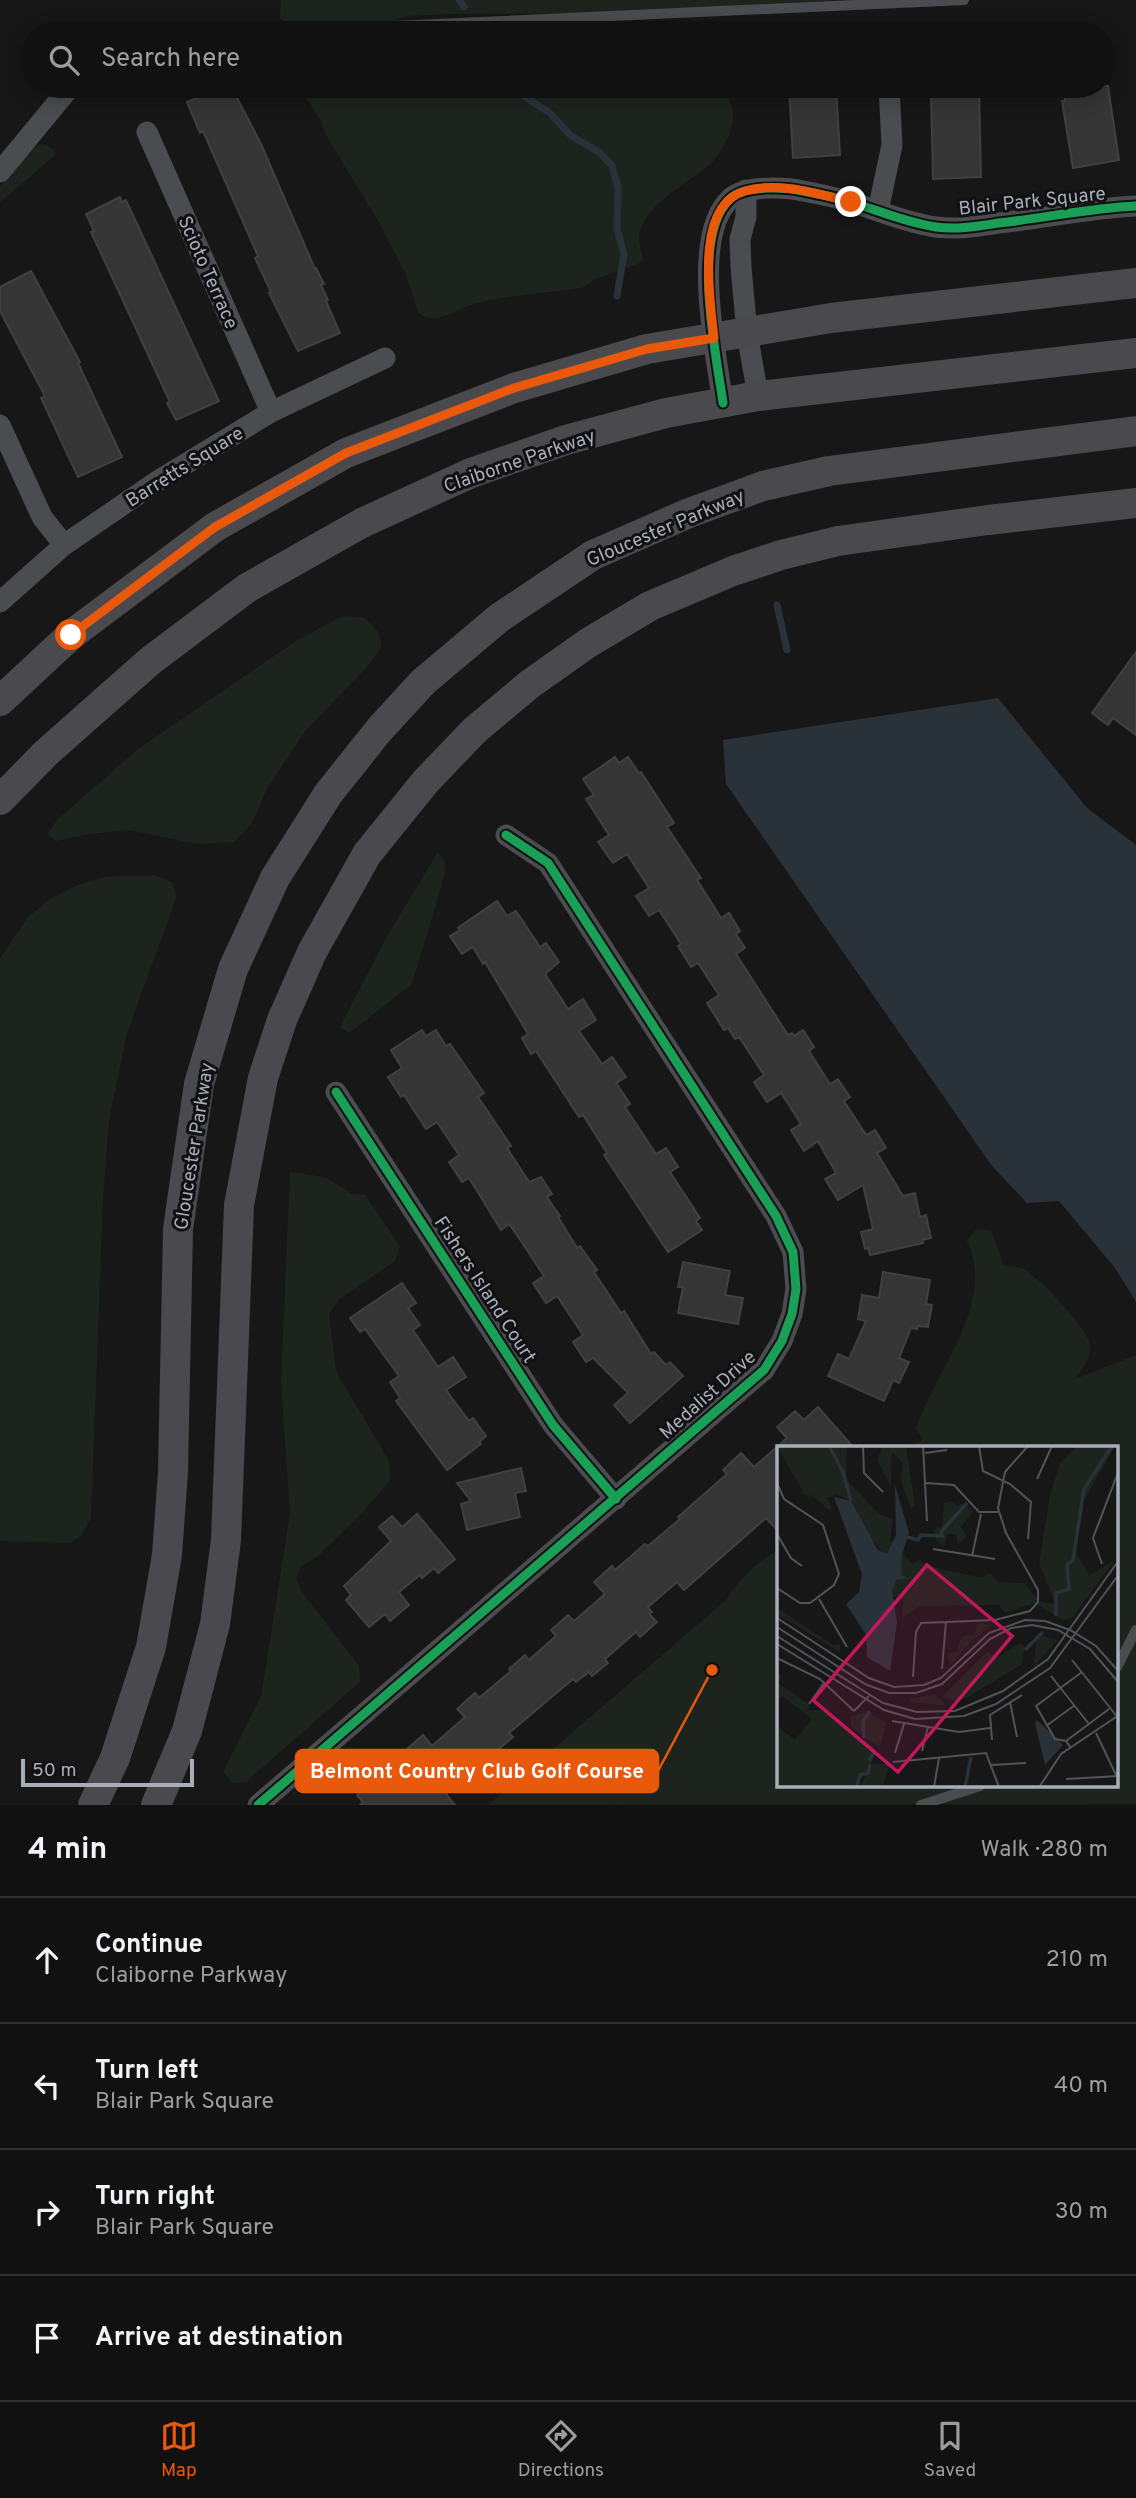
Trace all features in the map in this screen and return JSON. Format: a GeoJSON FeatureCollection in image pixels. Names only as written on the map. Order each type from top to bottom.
{"type":"FeatureCollection","features":[{"type":"Feature","properties":{"kind":"main road"},"geometry":{"type":"LineString","coordinates":[[0,701],[71,635],[215,527],[346,453],[514,388],[647,349],[831,318],[1136,283]]}},
{"type":"Feature","properties":{"kind":"main road","name":"Claiborne Parkway"},"geometry":{"type":"LineString","coordinates":[[0,800],[46,753],[150,661],[247,588],[362,523],[471,473],[566,440],[666,413],[758,396],[1136,353]]}},
{"type":"Feature","properties":{"kind":"main road","name":"Gloucester Parkway"},"geometry":{"type":"LineString","coordinates":[[93,1805],[115,1758],[151,1647],[167,1555],[173,1472],[178,1228],[199,1084],[233,969],[275,878],[328,794],[379,730],[423,682],[499,618],[593,555],[689,513],[763,486],[830,471],[1136,431]]}},
{"type":"Feature","properties":{"kind":"main road"},"geometry":{"type":"LineString","coordinates":[[156,1805],[187,1731],[215,1625],[226,1540],[239,1205],[263,1078],[282,1020],[312,951],[367,854],[426,781],[475,730],[530,684],[588,643],[650,606],[733,571],[781,555],[838,541],[1136,503]]}},
{"type":"Feature","properties":{"kind":"street"},"geometry":{"type":"LineString","coordinates":[[0,172],[61,98]]}},
{"type":"Feature","properties":{"kind":"street"},"geometry":{"type":"LineString","coordinates":[[878,211],[892,145],[890,98]]}},
{"type":"Feature","properties":{"kind":"street","name":"Scioto Terrace"},"geometry":{"type":"LineString","coordinates":[[148,132],[271,412]]}},
{"type":"Feature","properties":{"kind":"street"},"geometry":{"type":"LineString","coordinates":[[723,403],[714,338],[708,257],[714,226],[722,209],[733,196],[746,190],[746,217],[740,239],[740,267],[747,333],[758,396]]}},
{"type":"Feature","properties":{"kind":"street","name":"Blair Park Square"},"geometry":{"type":"LineString","coordinates":[[746,190],[800,190],[936,227],[974,227],[1136,206]]}},
{"type":"Feature","properties":{"kind":"street","name":"Barretts Square"},"geometry":{"type":"LineString","coordinates":[[0,602],[64,545],[159,480],[271,412],[385,358]]}},
{"type":"Feature","properties":{"kind":"street"},"geometry":{"type":"LineString","coordinates":[[0,425],[42,517],[64,545]]}},
{"type":"Feature","properties":{"kind":"street","name":"Medalist Drive"},"geometry":{"type":"LineString","coordinates":[[258,1805],[764,1370],[782,1342],[792,1314],[796,1289],[793,1252],[776,1216],[548,863],[506,835]]}},
{"type":"Feature","properties":{"kind":"street","name":"Fishers Island Court"},"geometry":{"type":"LineString","coordinates":[[336,1092],[553,1425],[616,1499]]}},
{"type":"Feature","properties":{"kind":"lane"},"geometry":{"type":"LineString","coordinates":[[503,21],[964,0]]}},
{"type":"Feature","properties":{"kind":"lane"},"geometry":{"type":"LineString","coordinates":[[1118,1665],[1136,1630]]}},
{"type":"Feature","properties":{"kind":"lane"},"geometry":{"type":"LineString","coordinates":[[921,1805],[976,1787]]}},
{"type":"Feature","properties":{"kind":"shaded area"},"geometry":{"type":"Polygon","coordinates":[[[281,0],[836,0],[664,13],[449,14],[406,16],[394,21],[283,21],[280,18],[281,0]]]}},
{"type":"Feature","properties":{"kind":"shaded area"},"geometry":{"type":"Polygon","coordinates":[[[306,98],[729,98],[733,117],[728,137],[710,164],[667,196],[641,226],[639,238],[643,260],[638,264],[595,279],[582,288],[487,301],[438,318],[424,316],[418,312],[406,275],[381,226],[326,135],[306,98]]]}},
{"type":"Feature","properties":{"kind":"shaded area"},"geometry":{"type":"Polygon","coordinates":[[[42,144],[54,149],[53,157],[0,202],[0,186],[30,151],[42,144]]]}},
{"type":"Feature","properties":{"kind":"shaded area"},"geometry":{"type":"Polygon","coordinates":[[[342,616],[365,618],[378,632],[382,646],[367,667],[306,730],[268,787],[252,823],[234,842],[197,844],[129,830],[56,841],[47,834],[58,819],[138,749],[296,641],[342,616]]]}},
{"type":"Feature","properties":{"kind":"shaded area"},"geometry":{"type":"Polygon","coordinates":[[[998,698],[1087,808],[1136,845],[1136,1302],[1115,1268],[1059,1201],[1027,1203],[992,1166],[726,784],[723,740],[998,698]]]}},
{"type":"Feature","properties":{"kind":"shaded area"},"geometry":{"type":"Polygon","coordinates":[[[438,852],[445,863],[444,877],[412,984],[349,1033],[340,1027],[385,940],[438,852]]]}},
{"type":"Feature","properties":{"kind":"shaded area"},"geometry":{"type":"Polygon","coordinates":[[[153,875],[172,882],[177,896],[127,1033],[109,1120],[103,1198],[91,1518],[82,1535],[70,1543],[0,1541],[0,958],[29,916],[52,898],[78,885],[105,877],[153,875]]]}},
{"type":"Feature","properties":{"kind":"shaded area"},"geometry":{"type":"Polygon","coordinates":[[[290,1172],[325,1177],[352,1194],[365,1195],[400,1246],[395,1261],[338,1300],[329,1314],[336,1371],[389,1461],[391,1480],[319,1555],[300,1567],[296,1579],[302,1592],[359,1666],[360,1682],[246,1782],[233,1783],[223,1772],[261,1697],[290,1514],[281,1383],[290,1172]]]}},
{"type":"Feature","properties":{"kind":"shaded area"},"geometry":{"type":"Polygon","coordinates":[[[976,1229],[991,1230],[1004,1266],[1019,1267],[1038,1280],[1081,1328],[1088,1338],[1090,1350],[1086,1364],[1075,1379],[1136,1355],[1136,1804],[488,1805],[726,1600],[750,1571],[777,1550],[777,1787],[1118,1787],[1118,1446],[909,1446],[923,1440],[916,1429],[969,1312],[974,1288],[974,1264],[967,1241],[976,1229]]]}},
{"type":"Feature","properties":{"kind":"building"},"geometry":{"type":"Polygon","coordinates":[[[196,98],[237,98],[261,144],[324,284],[321,285],[328,300],[326,301],[340,333],[298,351],[269,293],[271,292],[255,258],[258,256],[203,131],[200,133],[187,102],[196,98]]]}},
{"type":"Feature","properties":{"kind":"building"},"geometry":{"type":"Polygon","coordinates":[[[790,98],[837,98],[840,155],[793,158],[790,98]]]}},
{"type":"Feature","properties":{"kind":"building"},"geometry":{"type":"Polygon","coordinates":[[[931,98],[979,98],[981,177],[933,179],[931,98]]]}},
{"type":"Feature","properties":{"kind":"building"},"geometry":{"type":"Polygon","coordinates":[[[1065,98],[1110,98],[1119,160],[1073,168],[1062,101],[1065,101],[1065,98]]]}},
{"type":"Feature","properties":{"kind":"building"},"geometry":{"type":"Polygon","coordinates":[[[120,197],[122,202],[126,200],[219,401],[176,420],[91,232],[94,231],[86,214],[120,197]]]}},
{"type":"Feature","properties":{"kind":"building"},"geometry":{"type":"Polygon","coordinates":[[[31,271],[80,362],[78,363],[122,457],[78,477],[41,398],[45,396],[0,311],[0,287],[31,271]]]}},
{"type":"Feature","properties":{"kind":"building"},"geometry":{"type":"Polygon","coordinates":[[[1136,652],[1136,735],[1113,718],[1108,725],[1092,713],[1136,652]]]}},
{"type":"Feature","properties":{"kind":"building"},"geometry":{"type":"Polygon","coordinates":[[[615,757],[619,763],[628,757],[639,773],[641,772],[674,823],[667,827],[701,878],[697,880],[721,918],[729,913],[740,931],[736,934],[745,948],[736,954],[788,1035],[792,1033],[794,1036],[803,1030],[814,1047],[809,1051],[830,1084],[838,1079],[850,1097],[844,1101],[864,1132],[867,1135],[875,1130],[886,1148],[877,1153],[903,1196],[915,1193],[920,1217],[926,1215],[931,1238],[922,1240],[923,1243],[870,1255],[868,1248],[865,1249],[861,1232],[873,1229],[863,1185],[838,1200],[825,1179],[836,1173],[818,1141],[804,1151],[791,1130],[801,1124],[781,1093],[767,1102],[754,1082],[764,1075],[739,1037],[735,1039],[728,1028],[724,1030],[707,1003],[719,995],[698,963],[691,967],[678,946],[681,944],[659,910],[649,916],[636,896],[649,888],[627,854],[613,863],[598,842],[609,835],[586,799],[594,795],[583,779],[615,757]]]}},
{"type":"Feature","properties":{"kind":"building"},"geometry":{"type":"Polygon","coordinates":[[[497,901],[507,916],[516,911],[540,947],[546,943],[559,962],[545,974],[568,1009],[583,999],[596,1020],[579,1031],[602,1064],[612,1057],[626,1077],[616,1083],[630,1104],[625,1107],[656,1154],[666,1148],[678,1167],[670,1172],[700,1218],[696,1221],[702,1230],[668,1252],[604,1155],[607,1153],[583,1115],[579,1117],[536,1051],[531,1054],[522,1038],[528,1034],[485,962],[483,964],[473,947],[462,954],[450,936],[497,901]]]}},
{"type":"Feature","properties":{"kind":"building"},"geometry":{"type":"Polygon","coordinates":[[[422,1030],[426,1036],[436,1030],[446,1046],[450,1044],[484,1093],[478,1097],[511,1146],[507,1148],[529,1182],[541,1177],[552,1194],[547,1197],[560,1216],[558,1217],[577,1248],[580,1246],[597,1270],[594,1272],[621,1313],[624,1311],[651,1354],[654,1352],[666,1365],[670,1362],[683,1376],[630,1423],[614,1405],[628,1393],[593,1358],[586,1362],[573,1342],[583,1335],[557,1296],[546,1303],[533,1283],[544,1276],[521,1241],[509,1224],[501,1230],[469,1178],[462,1182],[449,1162],[459,1155],[437,1122],[426,1129],[404,1095],[401,1097],[388,1077],[402,1068],[391,1050],[422,1030]]]}},
{"type":"Feature","properties":{"kind":"building"},"geometry":{"type":"Polygon","coordinates":[[[683,1262],[730,1271],[725,1295],[743,1298],[738,1324],[678,1313],[683,1287],[678,1287],[683,1262]]]}},
{"type":"Feature","properties":{"kind":"building"},"geometry":{"type":"Polygon","coordinates":[[[883,1272],[930,1280],[926,1304],[932,1305],[928,1327],[911,1328],[899,1358],[909,1362],[899,1383],[893,1380],[884,1401],[828,1376],[838,1354],[849,1359],[866,1321],[858,1319],[862,1295],[879,1298],[883,1272]]]}},
{"type":"Feature","properties":{"kind":"building"},"geometry":{"type":"Polygon","coordinates":[[[402,1283],[416,1303],[408,1308],[420,1325],[413,1330],[438,1367],[453,1357],[466,1377],[446,1390],[469,1421],[473,1418],[486,1436],[479,1442],[481,1444],[447,1470],[396,1401],[400,1398],[390,1382],[399,1376],[365,1329],[360,1332],[350,1318],[402,1283]]]}},
{"type":"Feature","properties":{"kind":"building"},"geometry":{"type":"Polygon","coordinates":[[[818,1407],[852,1446],[778,1446],[787,1438],[777,1427],[795,1411],[804,1420],[818,1407]]]}},
{"type":"Feature","properties":{"kind":"building"},"geometry":{"type":"Polygon","coordinates":[[[777,1447],[777,1530],[766,1518],[684,1590],[677,1582],[648,1607],[652,1612],[649,1614],[657,1622],[640,1637],[636,1632],[605,1659],[608,1663],[592,1676],[589,1672],[576,1682],[573,1679],[509,1733],[513,1737],[446,1794],[455,1805],[360,1805],[363,1802],[357,1795],[376,1779],[382,1786],[412,1760],[405,1751],[423,1735],[432,1746],[465,1717],[457,1709],[475,1693],[479,1698],[511,1671],[509,1669],[525,1655],[529,1660],[556,1636],[551,1630],[568,1615],[574,1621],[605,1594],[594,1582],[612,1566],[615,1570],[645,1544],[648,1546],[680,1519],[678,1517],[727,1474],[723,1470],[741,1453],[754,1467],[777,1447]]]}},
{"type":"Feature","properties":{"kind":"building"},"geometry":{"type":"Polygon","coordinates":[[[521,1468],[526,1491],[515,1493],[520,1517],[467,1530],[461,1504],[471,1501],[457,1483],[521,1468]]]}},
{"type":"Feature","properties":{"kind":"building"},"geometry":{"type":"Polygon","coordinates":[[[417,1514],[455,1559],[438,1573],[434,1568],[422,1578],[420,1575],[399,1592],[409,1605],[390,1621],[385,1614],[369,1627],[346,1600],[351,1595],[344,1586],[391,1541],[379,1527],[392,1516],[402,1527],[417,1514]]]}},
{"type":"Feature","properties":{"kind":"waterway"},"geometry":{"type":"LineString","coordinates":[[459,0],[464,7]]}},
{"type":"Feature","properties":{"kind":"waterway"},"geometry":{"type":"LineString","coordinates":[[527,98],[550,113],[570,135],[599,152],[612,166],[618,187],[617,229],[624,254],[617,296]]}},
{"type":"Feature","properties":{"kind":"waterway"},"geometry":{"type":"LineString","coordinates":[[777,605],[787,650]]}},
{"type":"Feature","properties":{"kind":"cycle path"},"geometry":{"type":"LineString","coordinates":[[723,403],[709,295],[711,238],[719,215],[731,198],[738,194],[766,188],[796,190],[839,199],[914,223],[952,228],[1136,206]]}},
{"type":"Feature","properties":{"kind":"cycle path"},"geometry":{"type":"LineString","coordinates":[[258,1805],[764,1370],[782,1341],[792,1314],[796,1289],[793,1252],[776,1216],[548,863],[506,835]]}},
{"type":"Feature","properties":{"kind":"cycle path"},"geometry":{"type":"LineString","coordinates":[[336,1092],[553,1425],[616,1499]]}},
{"type":"Feature","properties":{"kind":"place","name":"Belmont Country Club Golf Course"},"geometry":{"type":"Point","coordinates":[712,1670]}},
{"type":"Feature","properties":{"kind":"route"},"geometry":{"type":"LineString","coordinates":[[71,635],[215,527],[346,453],[514,388],[647,349],[714,338],[708,257],[714,226],[722,209],[733,196],[746,190],[778,188],[800,190],[851,202]]}}]}
